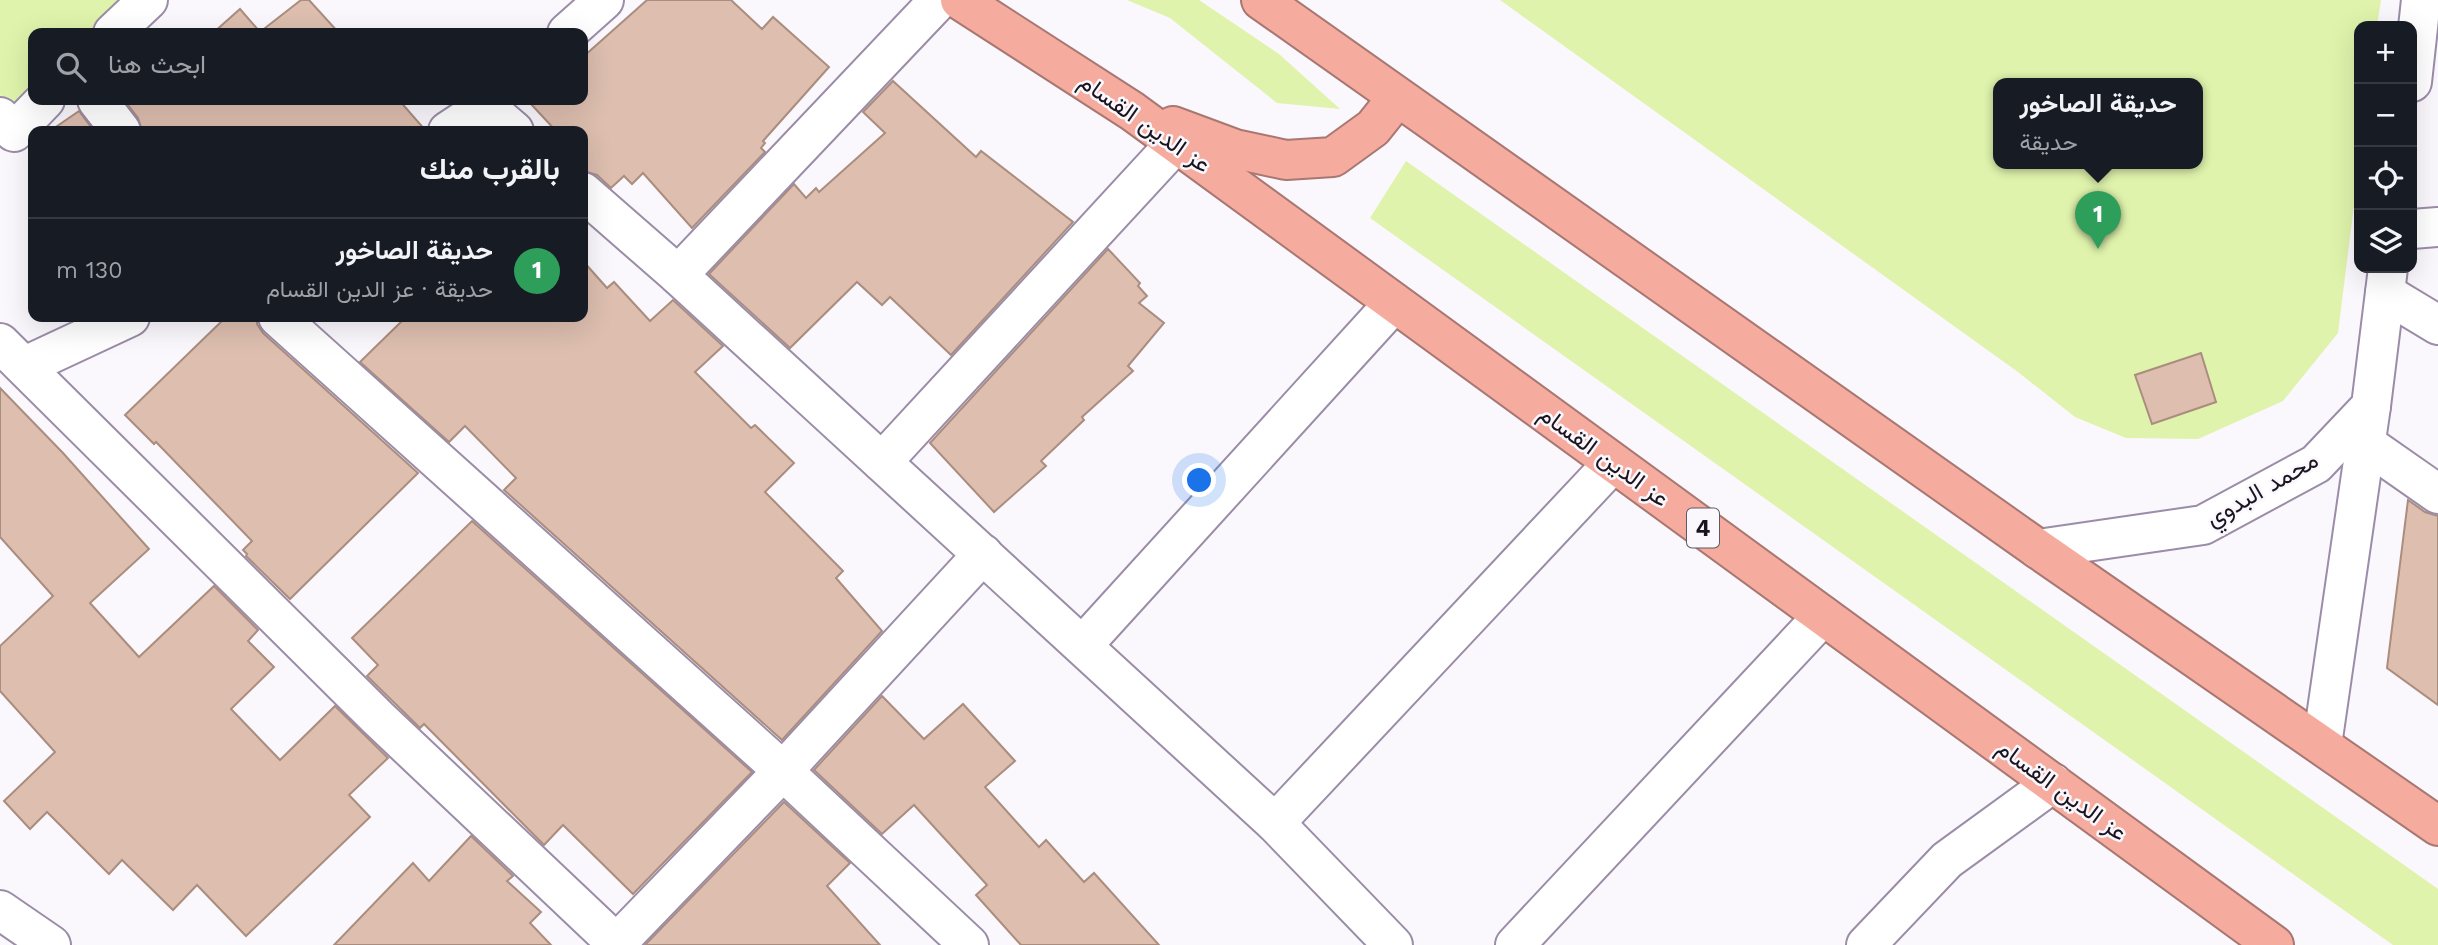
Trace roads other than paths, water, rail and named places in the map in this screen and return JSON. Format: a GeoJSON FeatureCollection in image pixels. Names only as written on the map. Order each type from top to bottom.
{"type":"FeatureCollection","features":[{"type":"Feature","properties":{"kind":"highway","name":"عز الدين القسام"},"geometry":{"type":"LineString","coordinates":[[960,0],[1132,111],[2274,945]]}},
{"type":"Feature","properties":{"kind":"highway"},"geometry":{"type":"LineString","coordinates":[[1261,0],[2038,549],[2438,827]]}},
{"type":"Feature","properties":{"kind":"highway"},"geometry":{"type":"LineString","coordinates":[[1132,111],[1235,149],[1286,160],[1333,157],[1373,128],[1397,97]]}},
{"type":"Feature","properties":{"kind":"street"},"geometry":{"type":"LineString","coordinates":[[118,28],[148,0]]}},
{"type":"Feature","properties":{"kind":"street"},"geometry":{"type":"LineString","coordinates":[[573,28],[604,0]]}},
{"type":"Feature","properties":{"kind":"street"},"geometry":{"type":"LineString","coordinates":[[678,275],[939,0]]}},
{"type":"Feature","properties":{"kind":"street"},"geometry":{"type":"LineString","coordinates":[[2421,0],[2421,74]]}},
{"type":"Feature","properties":{"kind":"street"},"geometry":{"type":"LineString","coordinates":[[0,117],[14,132],[40,105]]}},
{"type":"Feature","properties":{"kind":"street"},"geometry":{"type":"LineString","coordinates":[[101,105],[117,126]]}},
{"type":"Feature","properties":{"kind":"street"},"geometry":{"type":"LineString","coordinates":[[463,126],[498,113]]}},
{"type":"Feature","properties":{"kind":"street"},"geometry":{"type":"LineString","coordinates":[[882,462],[1176,144]]}},
{"type":"Feature","properties":{"kind":"street"},"geometry":{"type":"LineString","coordinates":[[588,196],[678,275],[1275,823],[1393,945]]}},
{"type":"Feature","properties":{"kind":"street"},"geometry":{"type":"LineString","coordinates":[[2417,229],[2438,227]]}},
{"type":"Feature","properties":{"kind":"street"},"geometry":{"type":"LineString","coordinates":[[2387,280],[2438,325]]}},
{"type":"Feature","properties":{"kind":"street"},"geometry":{"type":"LineString","coordinates":[[2322,745],[2387,280]]}},
{"type":"Feature","properties":{"kind":"street"},"geometry":{"type":"LineString","coordinates":[[1083,645],[1394,303]]}},
{"type":"Feature","properties":{"kind":"street"},"geometry":{"type":"LineString","coordinates":[[114,322],[13,354],[378,718],[616,945],[783,771],[982,554]]}},
{"type":"Feature","properties":{"kind":"street"},"geometry":{"type":"LineString","coordinates":[[284,322],[783,771],[969,945]]}},
{"type":"Feature","properties":{"kind":"street"},"geometry":{"type":"LineString","coordinates":[[2368,424],[2438,494]]}},
{"type":"Feature","properties":{"kind":"street","name":"محمد البدوي"},"geometry":{"type":"LineString","coordinates":[[2038,549],[2203,525],[2316,464],[2368,424]]}},
{"type":"Feature","properties":{"kind":"street"},"geometry":{"type":"LineString","coordinates":[[1275,823],[1613,463]]}},
{"type":"Feature","properties":{"kind":"street"},"geometry":{"type":"LineString","coordinates":[[1515,945],[1823,615]]}},
{"type":"Feature","properties":{"kind":"street"},"geometry":{"type":"LineString","coordinates":[[1866,945],[1947,860],[2053,783]]}},
{"type":"Feature","properties":{"kind":"street"},"geometry":{"type":"LineString","coordinates":[[0,910],[51,945]]}},
{"type":"Feature","properties":{"kind":"place","name":"حديقة الصاخور"},"geometry":{"type":"Point","coordinates":[2098,249]}}]}
